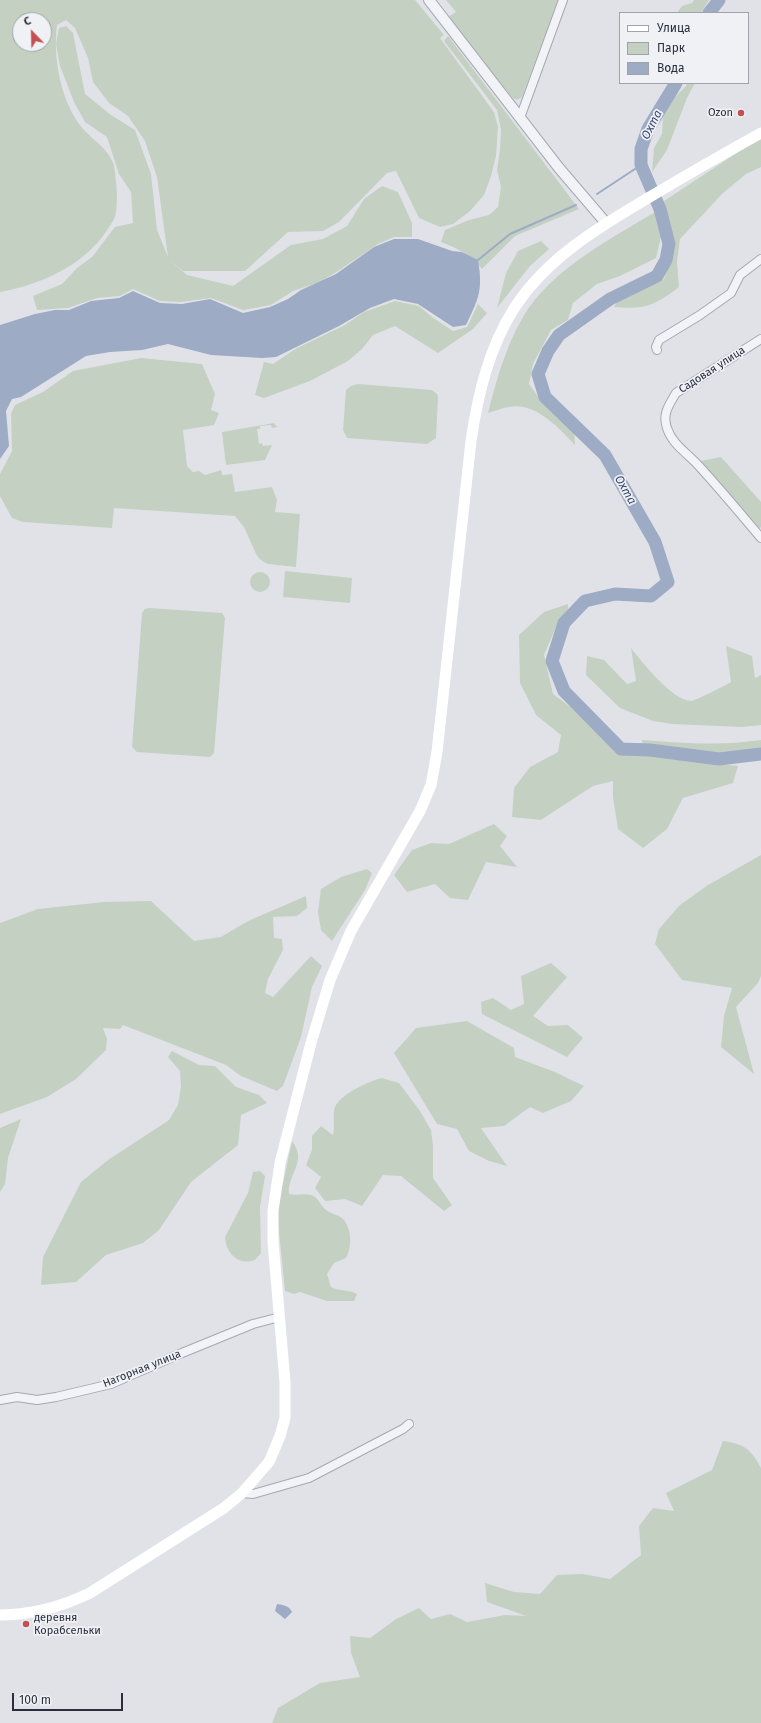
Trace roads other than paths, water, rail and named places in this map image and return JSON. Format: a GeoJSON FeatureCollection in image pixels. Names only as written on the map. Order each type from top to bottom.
{"type":"FeatureCollection","features":[{"type":"Feature","properties":{"kind":"main road"},"geometry":{"type":"LineString","coordinates":[[0,1615],[16,1615],[44,1610],[79,1598],[118,1576],[224,1508],[242,1493],[269,1462],[280,1436],[285,1418],[285,1382],[273,1242],[273,1211],[280,1163],[311,1043],[330,980],[352,931],[420,811],[432,778],[438,745],[471,441],[475,414],[487,365],[500,333],[515,306],[538,278],[566,252],[606,223],[761,133]]}},
{"type":"Feature","properties":{"kind":"street"},"geometry":{"type":"LineString","coordinates":[[429,0],[559,168],[606,223]]}},
{"type":"Feature","properties":{"kind":"street"},"geometry":{"type":"LineString","coordinates":[[520,118],[563,0]]}},
{"type":"Feature","properties":{"kind":"street"},"geometry":{"type":"LineString","coordinates":[[657,350],[656,347],[658,340],[700,315],[731,293],[740,275],[761,259]]}},
{"type":"Feature","properties":{"kind":"street","name":"Садовая улица"},"geometry":{"type":"LineString","coordinates":[[761,339],[676,394],[667,407],[665,416],[670,436],[677,445],[698,465],[761,538]]}},
{"type":"Feature","properties":{"kind":"street","name":"Нагорная улица"},"geometry":{"type":"LineString","coordinates":[[0,1400],[17,1398],[36,1400],[56,1397],[111,1384],[210,1341],[253,1324],[280,1317]]}},
{"type":"Feature","properties":{"kind":"street"},"geometry":{"type":"LineString","coordinates":[[242,1493],[253,1494],[309,1478],[403,1429],[409,1424]]}},
{"type":"Feature","properties":{"kind":"water"},"geometry":{"type":"Polygon","coordinates":[[[394,239],[418,239],[452,251],[462,252],[478,260],[480,279],[479,294],[466,325],[453,327],[418,304],[394,299],[370,308],[339,326],[276,357],[262,358],[211,355],[168,344],[142,350],[110,352],[86,356],[21,397],[12,399],[6,411],[9,446],[0,459],[0,325],[35,314],[55,310],[69,310],[91,301],[119,298],[133,291],[160,303],[182,304],[210,299],[243,313],[270,307],[288,299],[301,290],[336,274],[374,247],[394,239]]]}},
{"type":"Feature","properties":{"kind":"water"},"geometry":{"type":"Polygon","coordinates":[[[277,1604],[286,1606],[292,1612],[285,1619],[275,1611],[277,1604]]]}},
{"type":"Feature","properties":{"kind":"waterway","name":"Охта"},"geometry":{"type":"LineString","coordinates":[[710,12],[719,0]]}},
{"type":"Feature","properties":{"kind":"waterway","name":"Охта"},"geometry":{"type":"LineString","coordinates":[[675,84],[648,129],[641,149],[641,165],[660,209],[669,244],[666,260],[657,276],[610,299],[559,335],[548,351],[538,374],[545,397],[605,455],[655,542],[668,582],[651,596],[615,594],[585,601],[564,623],[552,661],[564,691],[621,749],[650,750],[719,759],[761,754]]}},
{"type":"Feature","properties":{"kind":"waterway"},"geometry":{"type":"LineString","coordinates":[[597,194],[641,165]]}},
{"type":"Feature","properties":{"kind":"waterway"},"geometry":{"type":"LineString","coordinates":[[478,260],[510,234],[576,205]]}},
{"type":"Feature","properties":{"kind":"place","name":"Ozon"},"geometry":{"type":"Point","coordinates":[741,113]}},
{"type":"Feature","properties":{"kind":"place","name":"деревня Корабсельки"},"geometry":{"type":"Point","coordinates":[26,1624]}}]}
